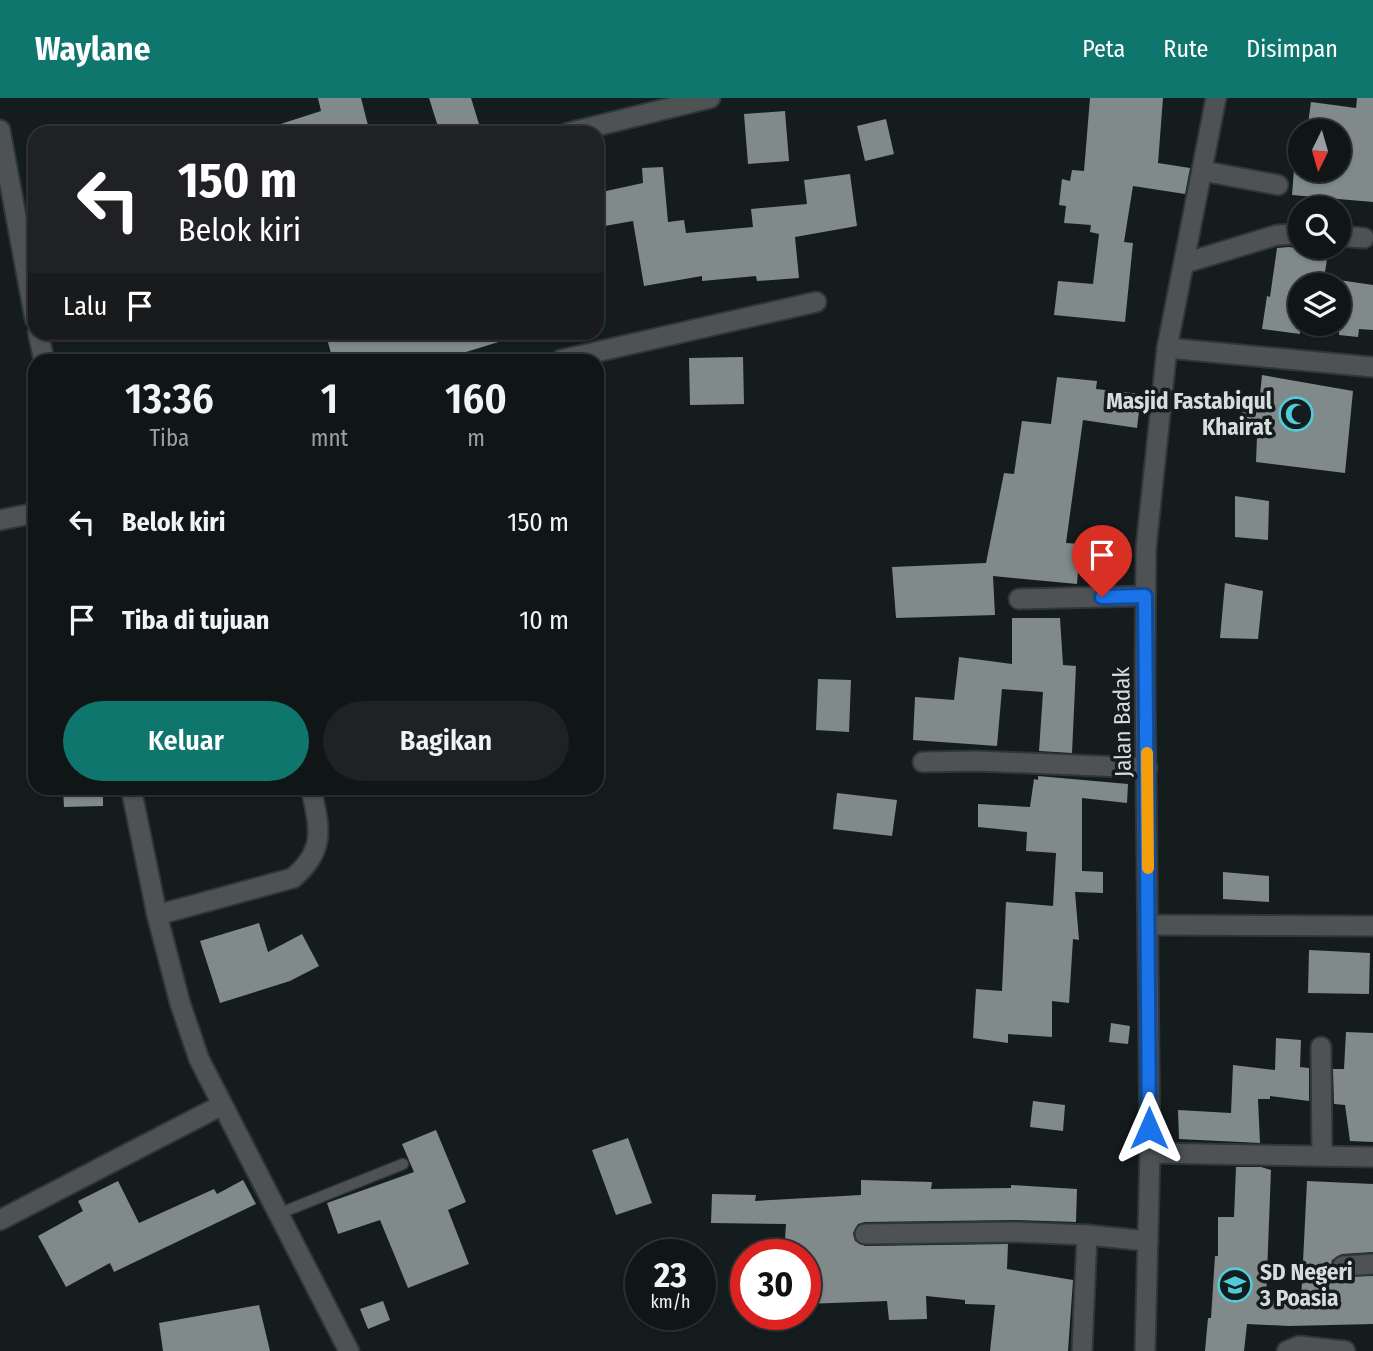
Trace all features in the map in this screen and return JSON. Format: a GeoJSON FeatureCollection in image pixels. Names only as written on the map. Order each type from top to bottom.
{"type":"FeatureCollection","features":[{"type":"Feature","properties":{"kind":"street"},"geometry":{"type":"LineString","coordinates":[[596,126],[710,98]]}},
{"type":"Feature","properties":{"kind":"street","name":"Jalan Badak"},"geometry":{"type":"LineString","coordinates":[[1145,1351],[1150,1153],[1146,548],[1167,348],[1216,98]]}},
{"type":"Feature","properties":{"kind":"street"},"geometry":{"type":"LineString","coordinates":[[0,130],[2,154],[28,271]]}},
{"type":"Feature","properties":{"kind":"street"},"geometry":{"type":"LineString","coordinates":[[1203,171],[1278,186]]}},
{"type":"Feature","properties":{"kind":"street"},"geometry":{"type":"LineString","coordinates":[[1185,263],[1277,235],[1288,235]]}},
{"type":"Feature","properties":{"kind":"street"},"geometry":{"type":"LineString","coordinates":[[1351,237],[1364,238]]}},
{"type":"Feature","properties":{"kind":"street"},"geometry":{"type":"LineString","coordinates":[[587,354],[816,302]]}},
{"type":"Feature","properties":{"kind":"street"},"geometry":{"type":"LineString","coordinates":[[1167,348],[1373,367]]}},
{"type":"Feature","properties":{"kind":"street"},"geometry":{"type":"LineString","coordinates":[[0,520],[28,514]]}},
{"type":"Feature","properties":{"kind":"street"},"geometry":{"type":"LineString","coordinates":[[1020,599],[1145,596]]}},
{"type":"Feature","properties":{"kind":"street"},"geometry":{"type":"LineString","coordinates":[[923,762],[976,761],[1147,768]]}},
{"type":"Feature","properties":{"kind":"street"},"geometry":{"type":"LineString","coordinates":[[132,795],[157,915],[199,1059],[349,1351]]}},
{"type":"Feature","properties":{"kind":"street"},"geometry":{"type":"LineString","coordinates":[[157,915],[293,878],[307,867],[318,842],[319,826],[312,795]]}},
{"type":"Feature","properties":{"kind":"street"},"geometry":{"type":"LineString","coordinates":[[1148,925],[1373,926]]}},
{"type":"Feature","properties":{"kind":"street"},"geometry":{"type":"LineString","coordinates":[[1321,1047],[1322,1154]]}},
{"type":"Feature","properties":{"kind":"street"},"geometry":{"type":"LineString","coordinates":[[0,1220],[222,1105]]}},
{"type":"Feature","properties":{"kind":"street"},"geometry":{"type":"LineString","coordinates":[[1150,1153],[1373,1157]]}},
{"type":"Feature","properties":{"kind":"street"},"geometry":{"type":"LineString","coordinates":[[865,1234],[1016,1232],[1147,1241]]}},
{"type":"Feature","properties":{"kind":"street"},"geometry":{"type":"LineString","coordinates":[[1082,1351],[1087,1235]]}},
{"type":"Feature","properties":{"kind":"street"},"geometry":{"type":"LineString","coordinates":[[1343,1266],[1373,1264]]}},
{"type":"Feature","properties":{"kind":"street"},"geometry":{"type":"LineString","coordinates":[[1287,1351],[1299,1346],[1345,1351]]}},
{"type":"Feature","properties":{"kind":"lane"},"geometry":{"type":"LineString","coordinates":[[278,1214],[402,1164]]}},
{"type":"Feature","properties":{"kind":"building"},"geometry":{"type":"Polygon","coordinates":[[[318,98],[361,98],[368,126],[274,126],[321,111],[318,98]]]}},
{"type":"Feature","properties":{"kind":"building"},"geometry":{"type":"Polygon","coordinates":[[[429,98],[471,98],[479,124],[438,126],[429,98]]]}},
{"type":"Feature","properties":{"kind":"building"},"geometry":{"type":"Polygon","coordinates":[[[1090,98],[1163,98],[1158,163],[1190,168],[1185,194],[1133,186],[1124,242],[1133,243],[1125,322],[1054,315],[1058,281],[1093,284],[1099,234],[1090,232],[1091,225],[1064,223],[1066,206],[1059,205],[1062,179],[1070,181],[1072,170],[1084,171],[1090,98]]]}},
{"type":"Feature","properties":{"kind":"building"},"geometry":{"type":"Polygon","coordinates":[[[1357,98],[1373,98],[1373,202],[1351,200],[1351,196],[1292,195],[1293,182],[1351,182],[1351,119],[1309,119],[1311,102],[1356,108],[1357,98]]]}},
{"type":"Feature","properties":{"kind":"building"},"geometry":{"type":"Polygon","coordinates":[[[785,111],[789,161],[748,164],[744,114],[785,111]]]}},
{"type":"Feature","properties":{"kind":"building"},"geometry":{"type":"Polygon","coordinates":[[[886,119],[894,154],[865,161],[857,126],[886,119]]]}},
{"type":"Feature","properties":{"kind":"building"},"geometry":{"type":"Polygon","coordinates":[[[663,167],[668,222],[684,220],[686,233],[753,227],[751,209],[807,204],[804,180],[850,174],[857,226],[795,237],[799,278],[757,281],[756,276],[702,281],[702,276],[644,286],[633,221],[604,226],[604,191],[643,183],[642,168],[663,167]]]}},
{"type":"Feature","properties":{"kind":"building"},"geometry":{"type":"Polygon","coordinates":[[[1288,247],[1288,259],[1327,259],[1325,273],[1288,273],[1288,332],[1262,329],[1277,248],[1288,247]]]}},
{"type":"Feature","properties":{"kind":"building"},"geometry":{"type":"Polygon","coordinates":[[[1351,282],[1373,285],[1373,330],[1359,329],[1358,337],[1348,336],[1351,336],[1351,282]]]}},
{"type":"Feature","properties":{"kind":"building"},"geometry":{"type":"Polygon","coordinates":[[[327,340],[505,340],[460,354],[331,354],[327,340]]]}},
{"type":"Feature","properties":{"kind":"building"},"geometry":{"type":"Polygon","coordinates":[[[743,357],[744,404],[690,405],[689,358],[743,357]]]}},
{"type":"Feature","properties":{"kind":"building","name":"Masjid Fastabiqul Khairat"},"geometry":{"type":"Polygon","coordinates":[[[1262,375],[1353,391],[1345,473],[1256,462],[1257,436],[1239,434],[1244,394],[1260,395],[1262,375]]]}},
{"type":"Feature","properties":{"kind":"building"},"geometry":{"type":"Polygon","coordinates":[[[1057,377],[1097,381],[1096,389],[1141,394],[1137,428],[1083,420],[1066,543],[1080,544],[1077,584],[993,576],[995,615],[896,618],[892,567],[986,563],[1004,473],[1014,474],[1022,421],[1051,424],[1057,377]]]}},
{"type":"Feature","properties":{"kind":"building"},"geometry":{"type":"Polygon","coordinates":[[[1235,496],[1269,501],[1268,540],[1235,537],[1235,496]]]}},
{"type":"Feature","properties":{"kind":"building"},"geometry":{"type":"Polygon","coordinates":[[[1225,583],[1263,591],[1258,639],[1220,638],[1225,583]]]}},
{"type":"Feature","properties":{"kind":"building"},"geometry":{"type":"Polygon","coordinates":[[[1012,618],[1060,618],[1063,665],[1076,666],[1072,753],[1039,751],[1043,692],[1002,689],[997,746],[913,740],[915,697],[954,700],[959,657],[1012,664],[1012,618]]]}},
{"type":"Feature","properties":{"kind":"building"},"geometry":{"type":"Polygon","coordinates":[[[818,679],[851,680],[849,732],[816,730],[818,679]]]}},
{"type":"Feature","properties":{"kind":"building"},"geometry":{"type":"Polygon","coordinates":[[[1038,776],[1128,784],[1127,803],[1082,798],[1082,871],[1103,872],[1103,893],[1075,892],[1079,940],[1073,939],[1069,1003],[1052,1001],[1052,1037],[1008,1034],[1008,1043],[973,1038],[976,989],[1002,991],[1006,902],[1053,906],[1056,853],[1026,851],[1027,832],[978,827],[978,804],[1030,807],[1034,779],[1038,780],[1038,776]]]}},
{"type":"Feature","properties":{"kind":"building"},"geometry":{"type":"Polygon","coordinates":[[[837,793],[897,800],[892,836],[833,829],[837,793]]]}},
{"type":"Feature","properties":{"kind":"building"},"geometry":{"type":"Polygon","coordinates":[[[63,795],[103,795],[103,806],[64,807],[63,795]]]}},
{"type":"Feature","properties":{"kind":"building"},"geometry":{"type":"Polygon","coordinates":[[[1223,872],[1269,876],[1269,902],[1223,899],[1223,872]]]}},
{"type":"Feature","properties":{"kind":"building"},"geometry":{"type":"Polygon","coordinates":[[[259,923],[268,952],[302,934],[319,966],[290,981],[220,1003],[200,941],[259,923]]]}},
{"type":"Feature","properties":{"kind":"building"},"geometry":{"type":"Polygon","coordinates":[[[1309,950],[1370,953],[1369,994],[1308,993],[1309,950]]]}},
{"type":"Feature","properties":{"kind":"building"},"geometry":{"type":"Polygon","coordinates":[[[1111,1023],[1130,1026],[1128,1044],[1109,1042],[1111,1023]]]}},
{"type":"Feature","properties":{"kind":"building"},"geometry":{"type":"Polygon","coordinates":[[[1346,1032],[1373,1033],[1373,1142],[1350,1141],[1345,1105],[1334,1104],[1333,1069],[1344,1069],[1346,1032]]]}},
{"type":"Feature","properties":{"kind":"building"},"geometry":{"type":"Polygon","coordinates":[[[1276,1038],[1301,1040],[1300,1067],[1309,1068],[1309,1101],[1270,1096],[1270,1099],[1258,1099],[1260,1143],[1179,1139],[1178,1110],[1231,1113],[1233,1065],[1275,1070],[1276,1038]]]}},
{"type":"Feature","properties":{"kind":"building"},"geometry":{"type":"Polygon","coordinates":[[[1033,1101],[1065,1105],[1063,1131],[1030,1127],[1033,1101]]]}},
{"type":"Feature","properties":{"kind":"building"},"geometry":{"type":"Polygon","coordinates":[[[436,1130],[466,1202],[448,1210],[469,1264],[408,1288],[380,1220],[338,1234],[327,1203],[414,1172],[402,1144],[436,1130]]]}},
{"type":"Feature","properties":{"kind":"building"},"geometry":{"type":"Polygon","coordinates":[[[628,1138],[652,1203],[616,1215],[592,1150],[628,1138]]]}},
{"type":"Feature","properties":{"kind":"building"},"geometry":{"type":"Polygon","coordinates":[[[1236,1167],[1261,1167],[1271,1170],[1266,1300],[1301,1302],[1307,1181],[1373,1184],[1373,1252],[1342,1254],[1332,1260],[1331,1266],[1338,1277],[1373,1276],[1373,1324],[1247,1324],[1244,1351],[1205,1351],[1208,1318],[1211,1318],[1215,1256],[1218,1256],[1218,1217],[1234,1217],[1236,1167]]]}},
{"type":"Feature","properties":{"kind":"building"},"geometry":{"type":"Polygon","coordinates":[[[243,1180],[256,1204],[114,1272],[110,1263],[66,1287],[38,1236],[83,1211],[78,1201],[118,1181],[139,1223],[214,1189],[217,1194],[243,1180]]]}},
{"type":"Feature","properties":{"kind":"building"},"geometry":{"type":"Polygon","coordinates":[[[861,1180],[932,1182],[931,1189],[1011,1188],[1011,1185],[1077,1189],[1076,1222],[865,1222],[858,1224],[853,1233],[855,1241],[865,1246],[1008,1244],[1007,1269],[1073,1280],[1068,1351],[990,1351],[995,1305],[965,1304],[965,1300],[926,1296],[927,1319],[889,1320],[887,1301],[821,1303],[821,1239],[785,1239],[786,1224],[711,1223],[712,1194],[756,1195],[755,1201],[861,1195],[861,1180]]]}},
{"type":"Feature","properties":{"kind":"building"},"geometry":{"type":"Polygon","coordinates":[[[383,1301],[390,1320],[368,1329],[360,1309],[383,1301]]]}},
{"type":"Feature","properties":{"kind":"building"},"geometry":{"type":"Polygon","coordinates":[[[259,1305],[270,1351],[163,1351],[159,1323],[259,1305]]]}},
{"type":"Feature","properties":{"kind":"slow traffic"},"geometry":{"type":"LineString","coordinates":[[1147,753],[1148,868]]}},
{"type":"Feature","properties":{"kind":"place","name":"Masjid Fastabiqul Khairat"},"geometry":{"type":"Point","coordinates":[1296,414]}},
{"type":"Feature","properties":{"kind":"place","name":"SD Negeri 3 Poasia"},"geometry":{"type":"Point","coordinates":[1235,1285]}},
{"type":"Feature","properties":{"kind":"route"},"geometry":{"type":"LineString","coordinates":[[1102,597],[1145,596],[1149,1128]]}}]}
